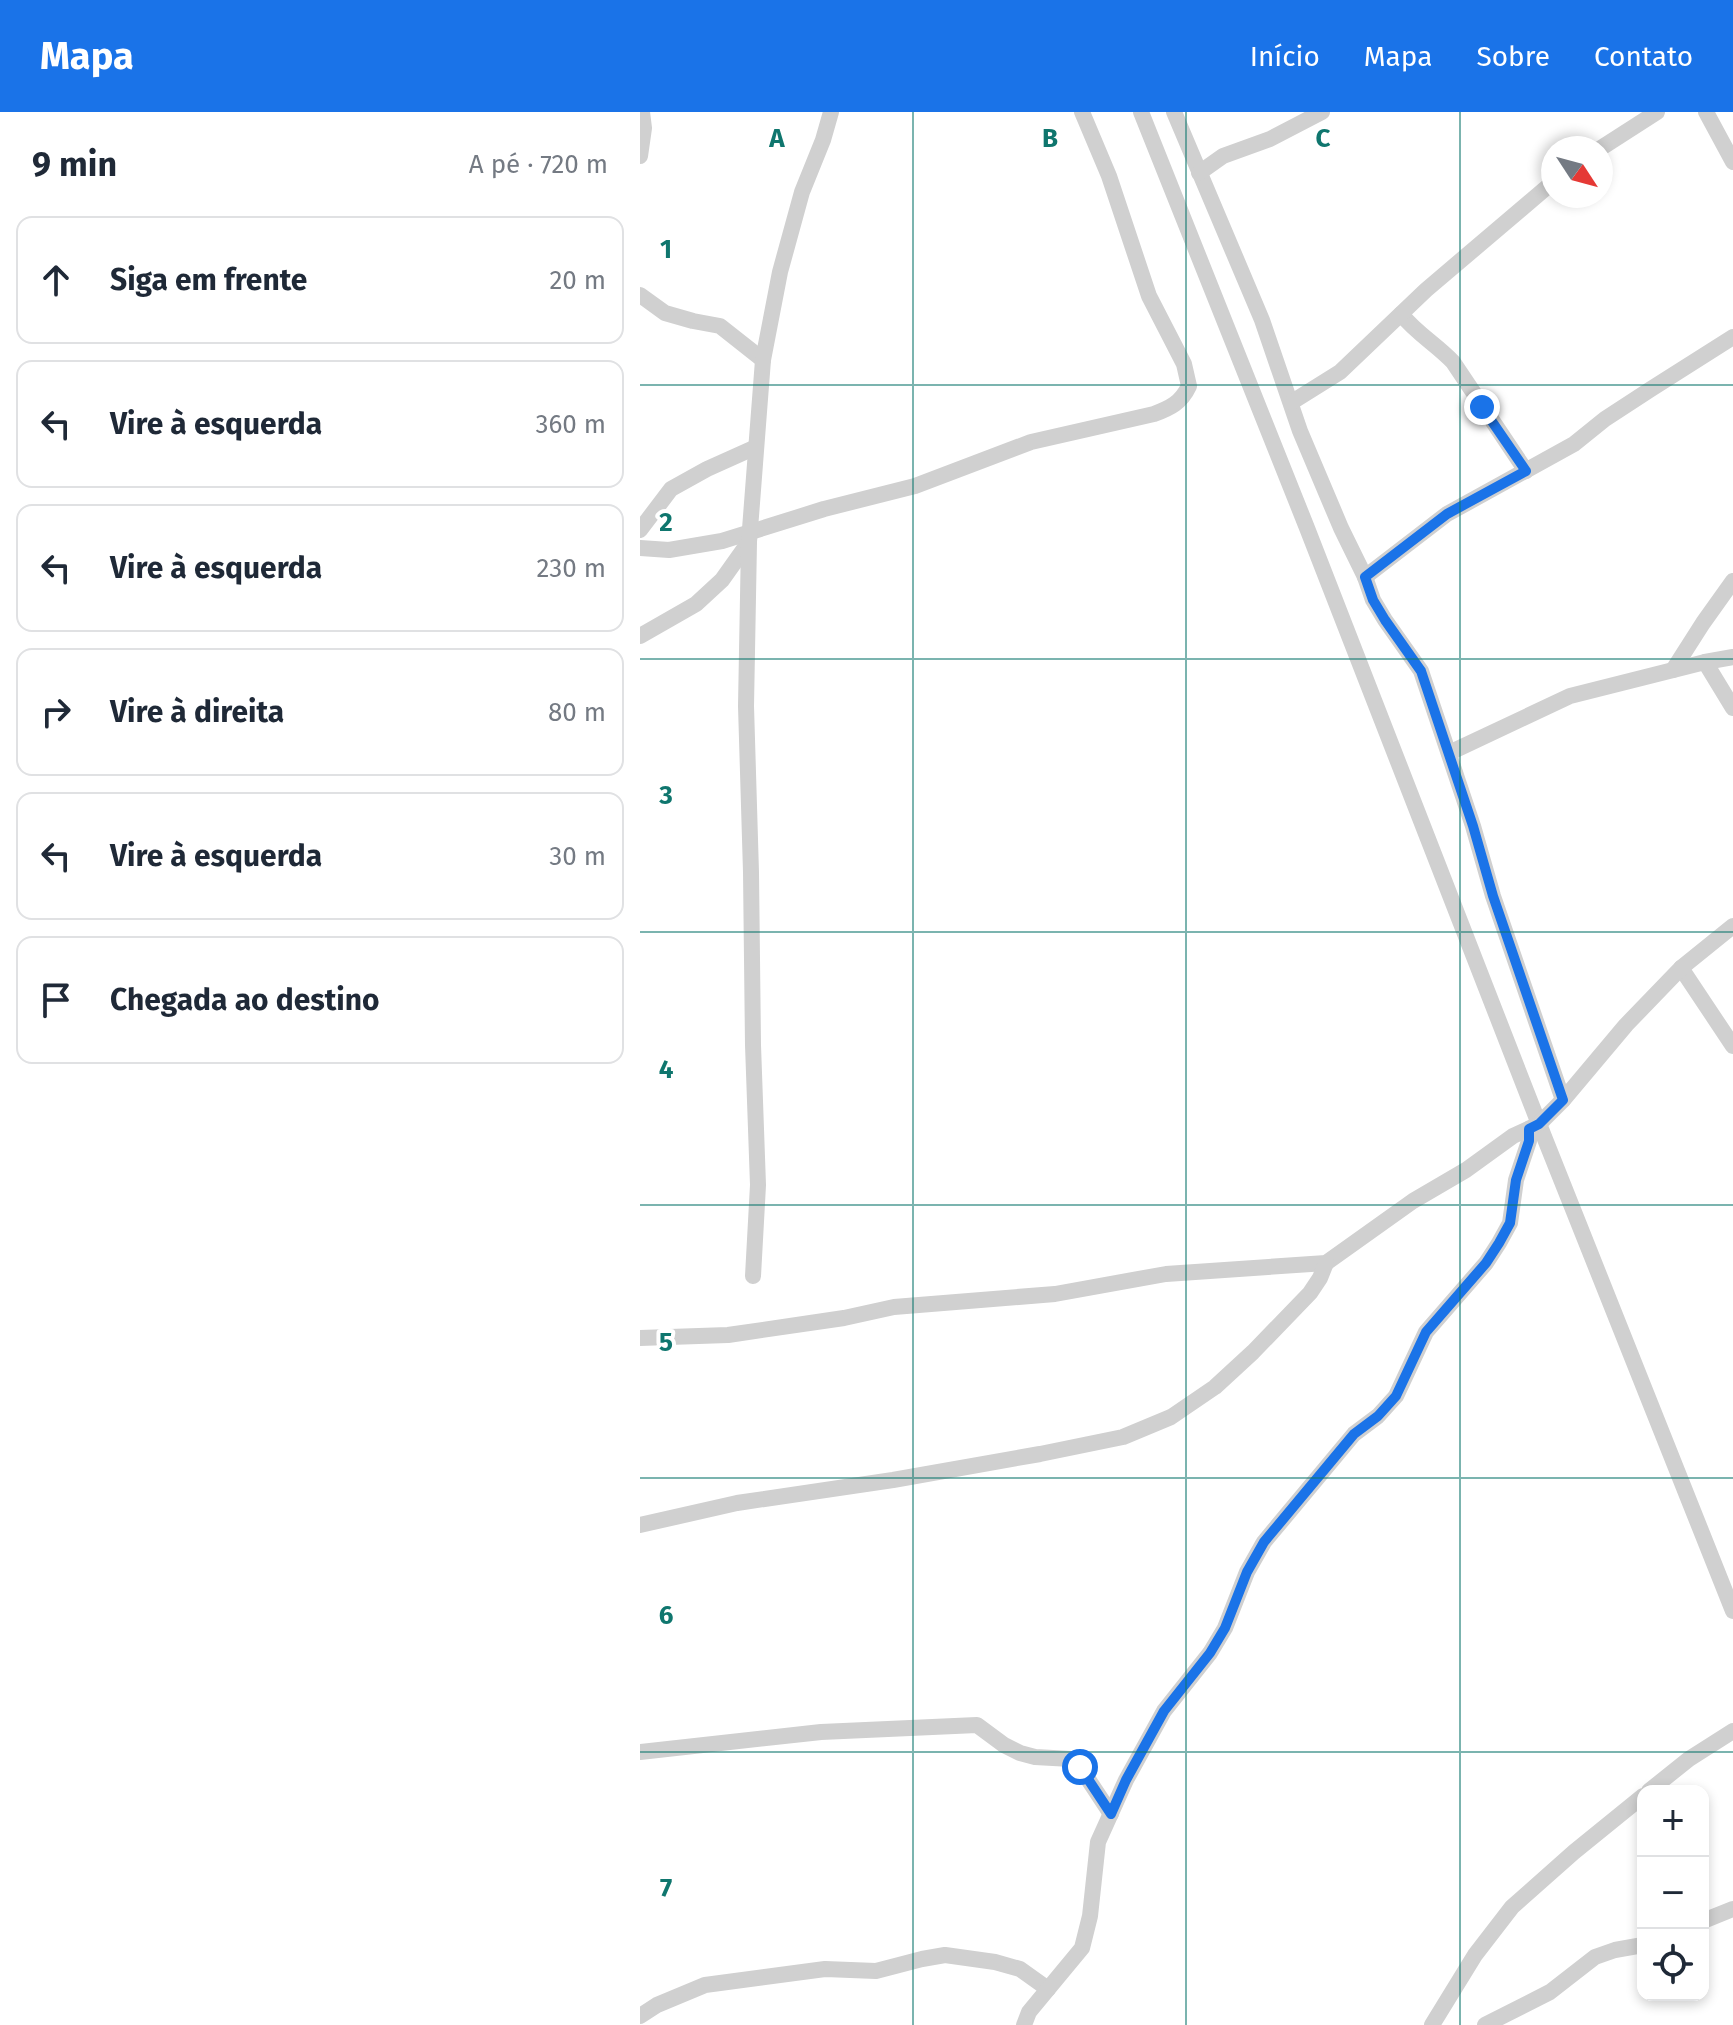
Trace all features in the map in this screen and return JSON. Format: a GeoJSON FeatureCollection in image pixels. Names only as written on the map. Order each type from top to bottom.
{"type":"FeatureCollection","features":[{"type":"Feature","properties":{"kind":"street"},"geometry":{"type":"LineString","coordinates":[[640,156],[644,128],[642,112]]}},
{"type":"Feature","properties":{"kind":"street"},"geometry":{"type":"LineString","coordinates":[[753,1276],[758,1185],[746,706],[750,537],[756,447],[763,360],[780,272],[802,192],[831,112]]}},
{"type":"Feature","properties":{"kind":"street"},"geometry":{"type":"LineString","coordinates":[[640,548],[680,548],[750,537],[824,509],[915,486],[1031,442],[1154,414],[1180,401],[1189,386],[1184,364],[1149,296],[1109,176],[1082,112]]}},
{"type":"Feature","properties":{"kind":"street"},"geometry":{"type":"LineString","coordinates":[[1141,112],[1307,528],[1534,1126],[1584,1233],[1733,1611]]}},
{"type":"Feature","properties":{"kind":"street"},"geometry":{"type":"LineString","coordinates":[[1174,112],[1262,320],[1311,458],[1373,600],[1421,671],[1563,1100]]}},
{"type":"Feature","properties":{"kind":"street"},"geometry":{"type":"LineString","coordinates":[[1199,173],[1223,156],[1270,139],[1322,112]]}},
{"type":"Feature","properties":{"kind":"street"},"geometry":{"type":"LineString","coordinates":[[1613,140],[1657,112]]}},
{"type":"Feature","properties":{"kind":"street"},"geometry":{"type":"LineString","coordinates":[[1706,112],[1733,162]]}},
{"type":"Feature","properties":{"kind":"street"},"geometry":{"type":"LineString","coordinates":[[1292,402],[1340,372],[1447,272],[1541,192]]}},
{"type":"Feature","properties":{"kind":"street"},"geometry":{"type":"LineString","coordinates":[[640,295],[665,313],[720,326],[763,360]]}},
{"type":"Feature","properties":{"kind":"street"},"geometry":{"type":"LineString","coordinates":[[1401,314],[1453,362],[1526,471]]}},
{"type":"Feature","properties":{"kind":"street"},"geometry":{"type":"LineString","coordinates":[[1365,577],[1447,514],[1574,444],[1651,389],[1733,337]]}},
{"type":"Feature","properties":{"kind":"street"},"geometry":{"type":"LineString","coordinates":[[640,530],[671,489],[756,447]]}},
{"type":"Feature","properties":{"kind":"street"},"geometry":{"type":"LineString","coordinates":[[640,636],[696,604],[722,580],[750,537]]}},
{"type":"Feature","properties":{"kind":"street"},"geometry":{"type":"LineString","coordinates":[[1673,670],[1733,581]]}},
{"type":"Feature","properties":{"kind":"street"},"geometry":{"type":"LineString","coordinates":[[1449,753],[1570,696],[1733,657]]}},
{"type":"Feature","properties":{"kind":"street"},"geometry":{"type":"LineString","coordinates":[[1705,662],[1733,708]]}},
{"type":"Feature","properties":{"kind":"street"},"geometry":{"type":"LineString","coordinates":[[640,1338],[728,1335],[844,1318],[894,1307],[1055,1294],[1166,1274],[1326,1263],[1413,1201],[1466,1170],[1513,1136],[1534,1126],[1563,1100],[1626,1025],[1681,968],[1733,926]]}},
{"type":"Feature","properties":{"kind":"street"},"geometry":{"type":"LineString","coordinates":[[1681,968],[1733,1046]]}},
{"type":"Feature","properties":{"kind":"street"},"geometry":{"type":"LineString","coordinates":[[1024,2025],[1029,2012],[1082,1948],[1090,1916],[1098,1842],[1126,1780],[1164,1711],[1210,1653],[1225,1628],[1247,1572],[1264,1542],[1354,1434],[1378,1416],[1396,1396],[1426,1332],[1486,1263],[1499,1243],[1510,1223],[1516,1180],[1534,1126]]}},
{"type":"Feature","properties":{"kind":"street"},"geometry":{"type":"LineString","coordinates":[[640,1525],[737,1503],[1010,1460],[1123,1437],[1171,1417],[1215,1387],[1310,1293],[1326,1263]]}},
{"type":"Feature","properties":{"kind":"street"},"geometry":{"type":"LineString","coordinates":[[640,1752],[821,1732],[977,1725],[1020,1753],[1071,1759],[1080,1767],[1111,1814]]}},
{"type":"Feature","properties":{"kind":"street"},"geometry":{"type":"LineString","coordinates":[[1656,1785],[1689,1759],[1733,1731]]}},
{"type":"Feature","properties":{"kind":"street"},"geometry":{"type":"LineString","coordinates":[[1432,2025],[1475,1955],[1512,1907],[1637,1801]]}},
{"type":"Feature","properties":{"kind":"street"},"geometry":{"type":"LineString","coordinates":[[1709,1919],[1733,1909]]}},
{"type":"Feature","properties":{"kind":"street"},"geometry":{"type":"LineString","coordinates":[[1485,2025],[1550,1992],[1595,1957],[1637,1946]]}},
{"type":"Feature","properties":{"kind":"street"},"geometry":{"type":"LineString","coordinates":[[640,2016],[657,2005],[705,1985],[825,1969],[876,1971],[945,1955],[1020,1969],[1048,1989]]}},
{"type":"Feature","properties":{"kind":"route"},"geometry":{"type":"LineString","coordinates":[[1080,1767],[1111,1814],[1164,1711],[1188,1683],[1225,1628],[1247,1572],[1264,1542],[1354,1434],[1378,1416],[1396,1396],[1426,1332],[1475,1277],[1499,1243],[1510,1223],[1516,1180],[1527,1149],[1529,1129],[1539,1124],[1563,1100],[1421,671],[1373,600],[1365,577],[1447,514],[1526,471],[1482,407]]}}]}
